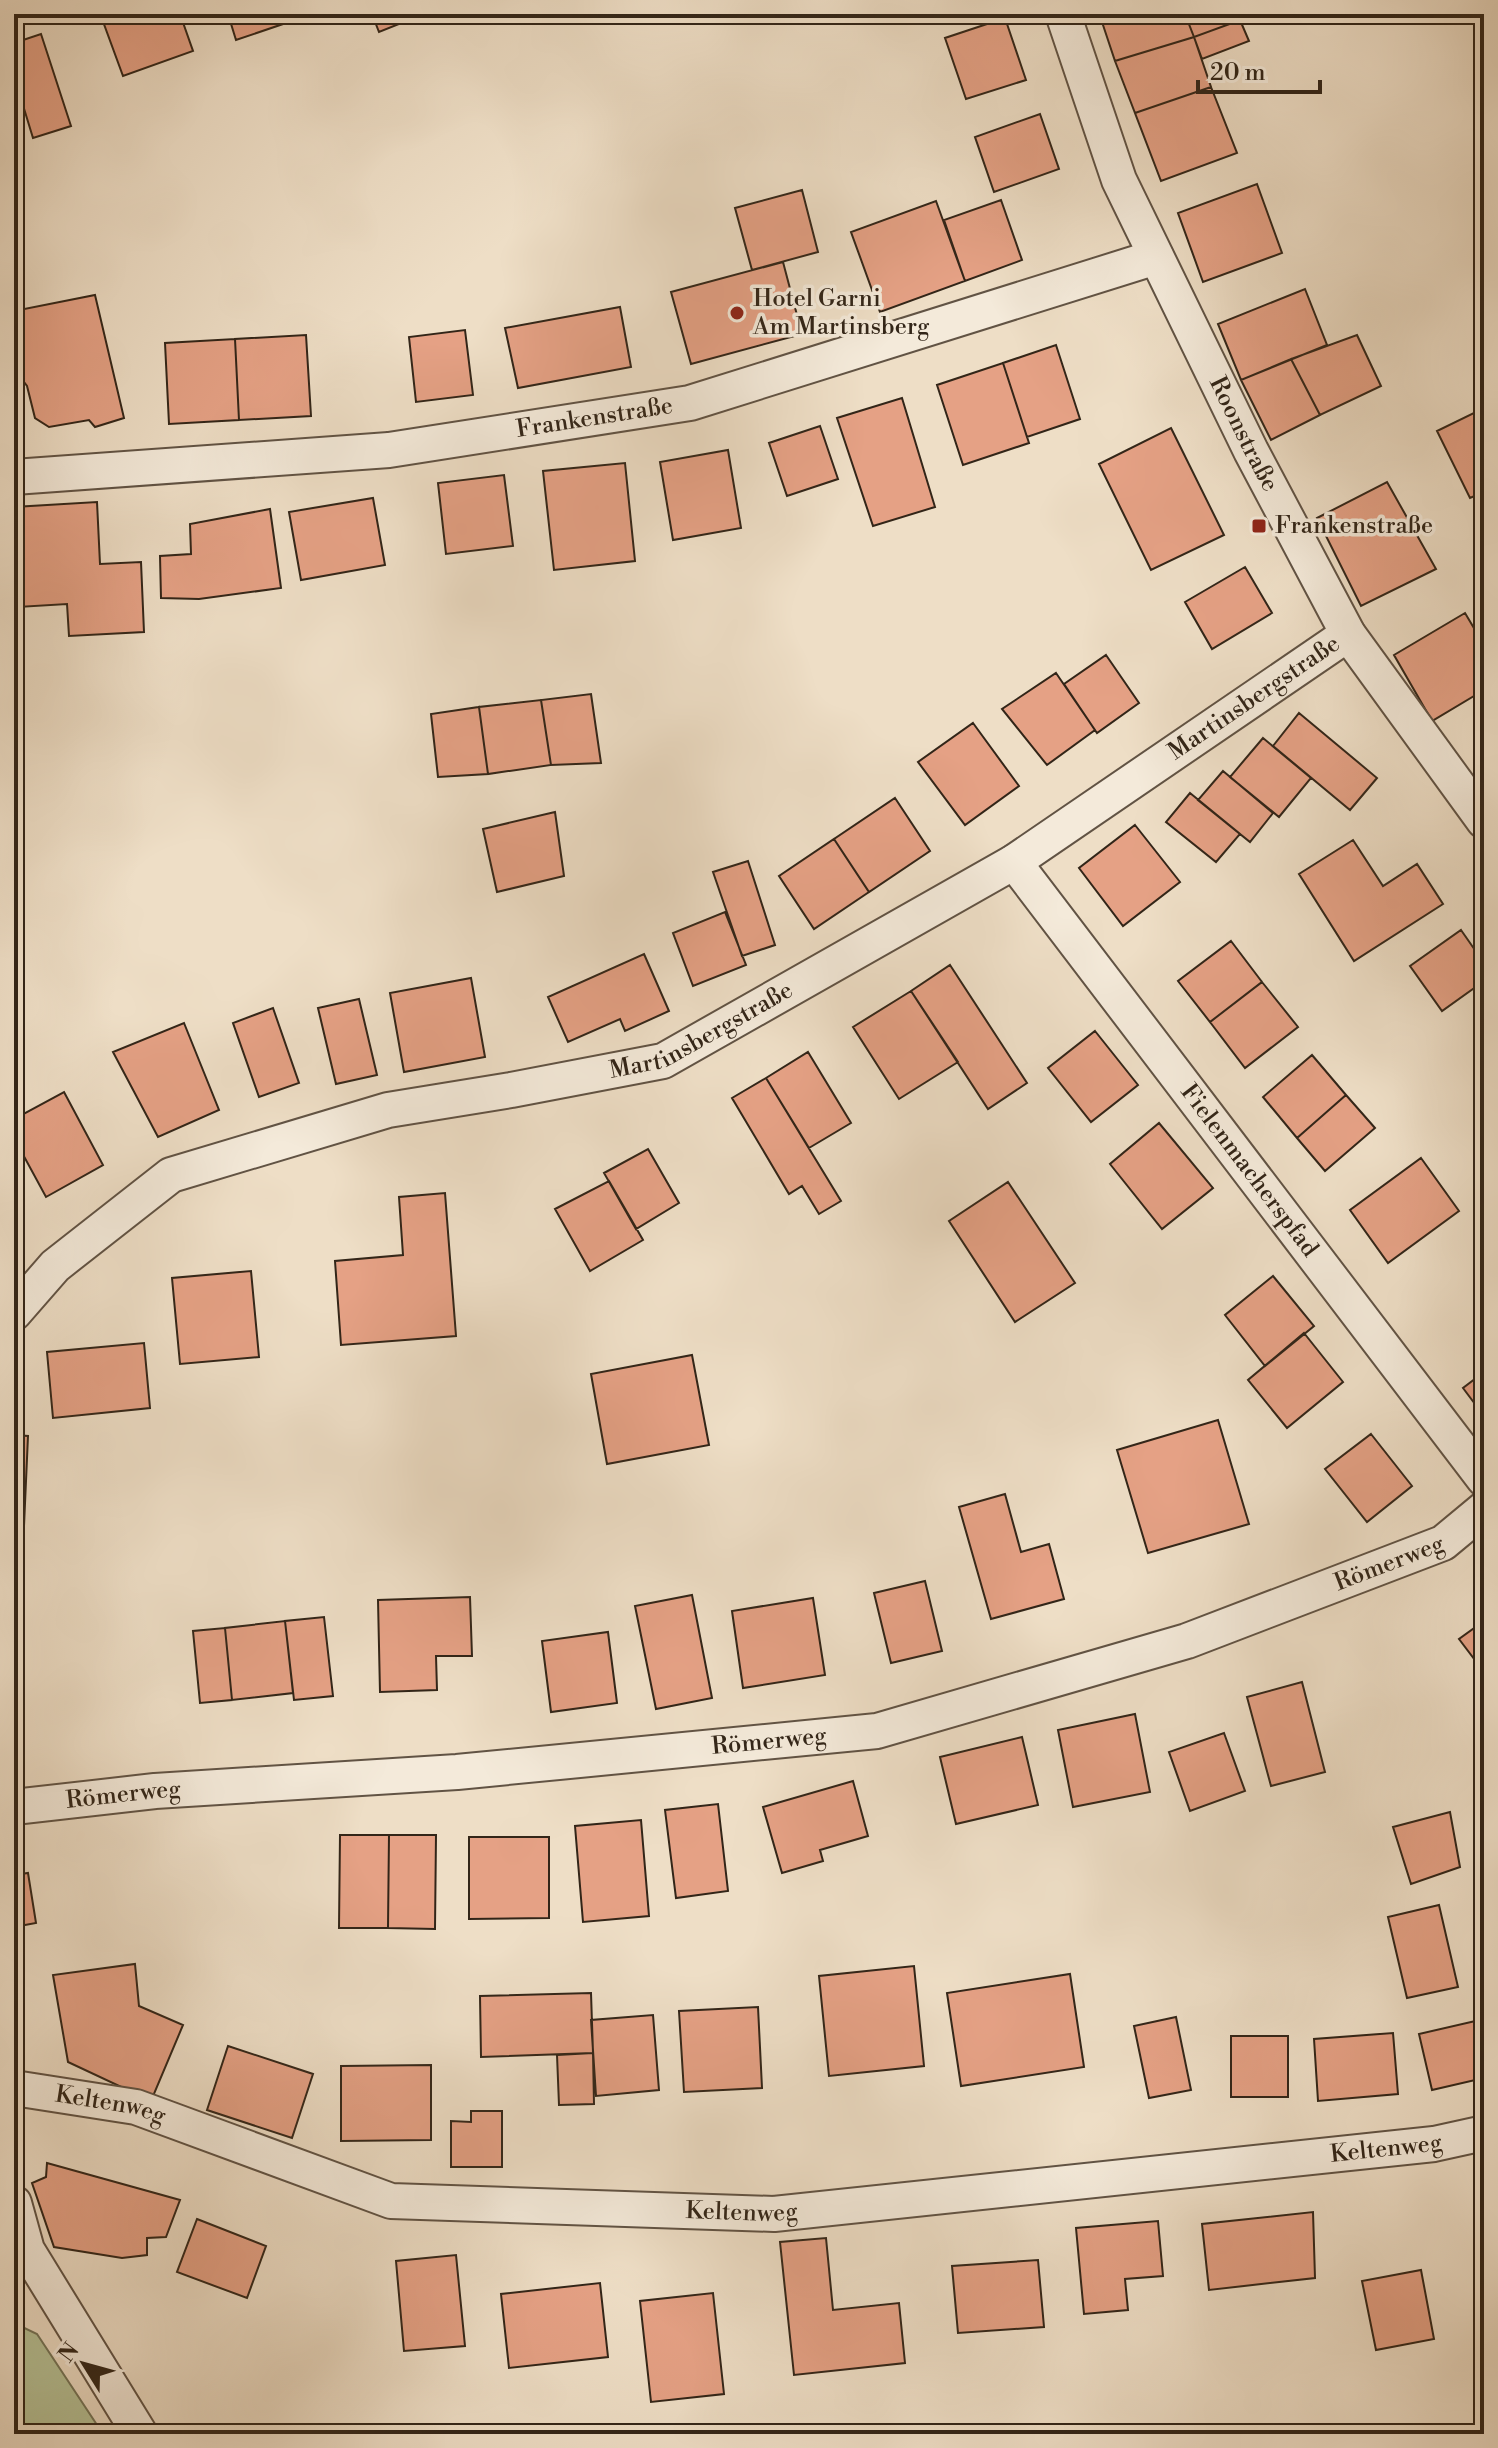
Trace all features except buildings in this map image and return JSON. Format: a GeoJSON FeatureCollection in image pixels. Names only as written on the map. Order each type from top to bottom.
{"type":"FeatureCollection","features":[{"type":"Feature","properties":{"kind":"street","name":"Roonstraße"},"geometry":{"type":"LineString","coordinates":[[1063,14],[1119,180],[1251,451],[1348,634],[1484,821]]}},
{"type":"Feature","properties":{"kind":"street","name":"Frankenstraße"},"geometry":{"type":"LineString","coordinates":[[14,477],[389,450],[690,403],[1156,257]]}},
{"type":"Feature","properties":{"kind":"street","name":"Martinsbergstraße"},"geometry":{"type":"LineString","coordinates":[[14,1313],[55,1266],[171,1175],[388,1110],[663,1061],[1014,862],[1348,634]]}},
{"type":"Feature","properties":{"kind":"street","name":"Fielenmacherspfad"},"geometry":{"type":"LineString","coordinates":[[1014,862],[1484,1479]]}},
{"type":"Feature","properties":{"kind":"street","name":"Römerweg"},"geometry":{"type":"LineString","coordinates":[[14,1807],[155,1791],[457,1772],[877,1731],[1187,1641],[1443,1543],[1484,1509]]}},
{"type":"Feature","properties":{"kind":"street","name":"Keltenweg"},"geometry":{"type":"LineString","coordinates":[[14,2088],[136,2107],[391,2201],[759,2213],[806,2211],[1419,2146],[1484,2133]]}},
{"type":"Feature","properties":{"kind":"street"},"geometry":{"type":"LineString","coordinates":[[14,2203],[27,2250],[140,2434]]}},
{"type":"Feature","properties":{"kind":"green space"},"geometry":{"type":"Polygon","coordinates":[[[14,2323],[37,2334],[103,2434],[14,2434],[14,2323]]]}},
{"type":"Feature","properties":{"kind":"place","name":"Hotel Garni Am Martinsberg"},"geometry":{"type":"Point","coordinates":[737,313]}},
{"type":"Feature","properties":{"kind":"place","name":"Frankenstraße"},"geometry":{"type":"Point","coordinates":[1259,526]}}]}
